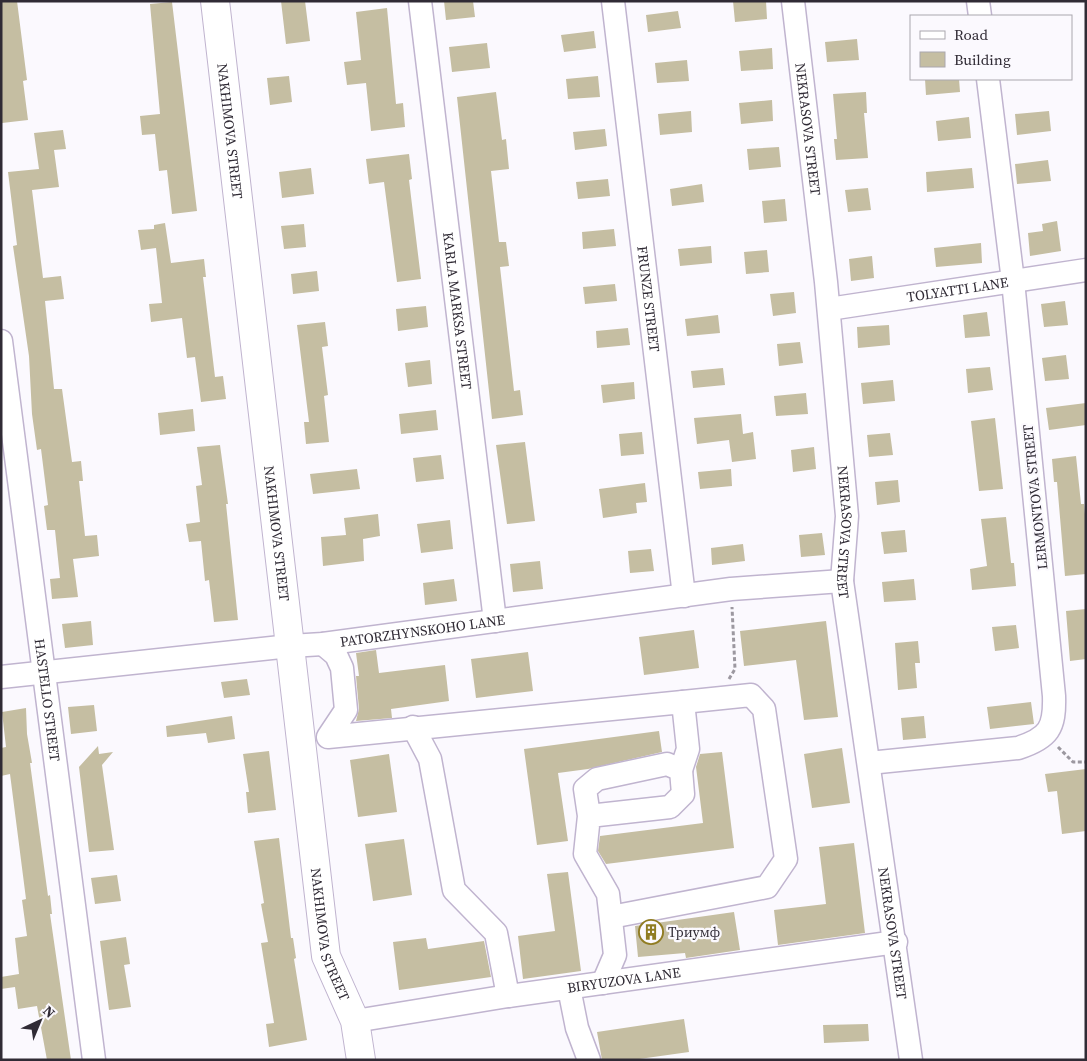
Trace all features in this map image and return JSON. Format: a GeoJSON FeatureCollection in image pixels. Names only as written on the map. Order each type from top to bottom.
{"type":"FeatureCollection","features":[{"type":"Feature","properties":{"kind":"main road","name":"NAKHIMOVA STREET"},"geometry":{"type":"LineString","coordinates":[[215,1],[326,956],[355,1021],[361,1060]]}},
{"type":"Feature","properties":{"kind":"street","name":"KARLA MARKSA STREET"},"geometry":{"type":"LineString","coordinates":[[420,1],[495,621]]}},
{"type":"Feature","properties":{"kind":"street","name":"FRUNZE STREET"},"geometry":{"type":"LineString","coordinates":[[613,1],[684,596]]}},
{"type":"Feature","properties":{"kind":"street","name":"NEKRASOVA STREET"},"geometry":{"type":"LineString","coordinates":[[793,1],[828,309],[846,516],[842,581],[896,942],[911,1060]]}},
{"type":"Feature","properties":{"kind":"street"},"geometry":{"type":"LineString","coordinates":[[978,1],[980,15]]}},
{"type":"Feature","properties":{"kind":"street","name":"LERMONTOVA STREET"},"geometry":{"type":"LineString","coordinates":[[988,80],[1014,281],[1054,696],[1054,717],[1051,725]]}},
{"type":"Feature","properties":{"kind":"street","name":"TOLYATTI LANE"},"geometry":{"type":"LineString","coordinates":[[828,309],[1086,270]]}},
{"type":"Feature","properties":{"kind":"street","name":"HASTELLO STREET"},"geometry":{"type":"LineString","coordinates":[[1,341],[94,1060]]}},
{"type":"Feature","properties":{"kind":"street","name":"PATORZHYNSKOHO LANE"},"geometry":{"type":"LineString","coordinates":[[1,677],[323,644],[731,589],[842,581]]}},
{"type":"Feature","properties":{"kind":"street"},"geometry":{"type":"LineString","coordinates":[[323,644],[336,655],[342,668],[346,710],[328,737]]}},
{"type":"Feature","properties":{"kind":"street"},"geometry":{"type":"LineString","coordinates":[[301,744],[328,737],[751,695],[764,709],[786,859],[767,887],[611,917]]}},
{"type":"Feature","properties":{"kind":"street"},"geometry":{"type":"LineString","coordinates":[[589,816],[670,807],[683,794],[681,770],[688,749],[683,702]]}},
{"type":"Feature","properties":{"kind":"street"},"geometry":{"type":"LineString","coordinates":[[869,763],[1018,748],[1034,743],[1049,732],[1051,725]]}},
{"type":"Feature","properties":{"kind":"street"},"geometry":{"type":"LineString","coordinates":[[413,728],[430,759],[454,890],[496,933],[508,996]]}},
{"type":"Feature","properties":{"kind":"street"},"geometry":{"type":"LineString","coordinates":[[603,983],[614,955],[611,917],[608,894],[585,854],[589,816],[586,789],[598,779],[667,764],[681,770]]}},
{"type":"Feature","properties":{"kind":"street","name":"BIRYUZOVA LANE"},"geometry":{"type":"LineString","coordinates":[[355,1021],[508,996],[896,942]]}},
{"type":"Feature","properties":{"kind":"street"},"geometry":{"type":"LineString","coordinates":[[568,988],[578,1028],[589,1060]]}},
{"type":"Feature","properties":{"kind":"path"},"geometry":{"type":"LineString","coordinates":[[718,699],[735,669],[731,589]]}},
{"type":"Feature","properties":{"kind":"path"},"geometry":{"type":"LineString","coordinates":[[1051,725],[1056,742],[1064,754],[1074,762],[1086,762]]}},
{"type":"Feature","properties":{"kind":"building"},"geometry":{"type":"Polygon","coordinates":[[[1,1],[17,1],[27,80],[23,81],[28,120],[2,123],[1,1]]]}},
{"type":"Feature","properties":{"kind":"building"},"geometry":{"type":"Polygon","coordinates":[[[281,1],[305,1],[310,41],[286,44],[281,1]]]}},
{"type":"Feature","properties":{"kind":"building"},"geometry":{"type":"Polygon","coordinates":[[[444,1],[473,1],[475,17],[446,20],[444,1]]]}},
{"type":"Feature","properties":{"kind":"building"},"geometry":{"type":"Polygon","coordinates":[[[733,1],[766,1],[767,19],[735,22],[733,1]]]}},
{"type":"Feature","properties":{"kind":"building"},"geometry":{"type":"Polygon","coordinates":[[[172,2],[197,211],[172,214],[167,170],[159,171],[155,134],[142,135],[140,116],[160,114],[150,4],[172,2]]]}},
{"type":"Feature","properties":{"kind":"building"},"geometry":{"type":"Polygon","coordinates":[[[387,8],[396,104],[403,103],[405,127],[371,131],[366,83],[347,85],[344,62],[361,60],[356,12],[387,8]]]}},
{"type":"Feature","properties":{"kind":"building"},"geometry":{"type":"Polygon","coordinates":[[[678,11],[681,28],[648,32],[646,15],[678,11]]]}},
{"type":"Feature","properties":{"kind":"building"},"geometry":{"type":"Polygon","coordinates":[[[594,31],[596,48],[564,52],[561,35],[594,31]]]}},
{"type":"Feature","properties":{"kind":"building"},"geometry":{"type":"Polygon","coordinates":[[[857,39],[859,60],[827,62],[825,42],[857,39]]]}},
{"type":"Feature","properties":{"kind":"building"},"geometry":{"type":"Polygon","coordinates":[[[487,43],[490,68],[452,72],[449,47],[487,43]]]}},
{"type":"Feature","properties":{"kind":"building"},"geometry":{"type":"Polygon","coordinates":[[[772,48],[773,69],[741,71],[739,51],[772,48]]]}},
{"type":"Feature","properties":{"kind":"building"},"geometry":{"type":"Polygon","coordinates":[[[687,60],[689,81],[657,83],[655,63],[687,60]]]}},
{"type":"Feature","properties":{"kind":"building"},"geometry":{"type":"Polygon","coordinates":[[[289,76],[292,102],[270,105],[267,78],[289,76]]]}},
{"type":"Feature","properties":{"kind":"building"},"geometry":{"type":"Polygon","coordinates":[[[598,76],[600,97],[568,99],[566,79],[598,76]]]}},
{"type":"Feature","properties":{"kind":"building"},"geometry":{"type":"Polygon","coordinates":[[[925,80],[959,80],[960,92],[926,95],[925,80]]]}},
{"type":"Feature","properties":{"kind":"building"},"geometry":{"type":"Polygon","coordinates":[[[496,92],[502,140],[506,139],[509,169],[491,171],[499,242],[506,242],[509,266],[500,267],[514,391],[520,390],[523,415],[492,419],[457,97],[496,92]]]}},
{"type":"Feature","properties":{"kind":"building"},"geometry":{"type":"Polygon","coordinates":[[[866,92],[867,113],[864,113],[868,158],[836,160],[834,139],[837,139],[833,94],[866,92]]]}},
{"type":"Feature","properties":{"kind":"building"},"geometry":{"type":"Polygon","coordinates":[[[772,100],[773,121],[741,124],[739,103],[772,100]]]}},
{"type":"Feature","properties":{"kind":"building"},"geometry":{"type":"Polygon","coordinates":[[[691,111],[692,132],[660,135],[658,114],[691,111]]]}},
{"type":"Feature","properties":{"kind":"building"},"geometry":{"type":"Polygon","coordinates":[[[1049,111],[1051,131],[1017,135],[1015,114],[1049,111]]]}},
{"type":"Feature","properties":{"kind":"building"},"geometry":{"type":"Polygon","coordinates":[[[969,117],[971,138],[938,141],[936,121],[969,117]]]}},
{"type":"Feature","properties":{"kind":"building"},"geometry":{"type":"Polygon","coordinates":[[[605,129],[607,146],[575,150],[573,132],[605,129]]]}},
{"type":"Feature","properties":{"kind":"building"},"geometry":{"type":"Polygon","coordinates":[[[63,130],[66,149],[54,150],[59,187],[32,190],[43,278],[61,276],[64,299],[45,301],[54,389],[62,389],[72,462],[81,461],[83,481],[79,481],[85,536],[97,535],[99,556],[73,559],[78,597],[52,599],[50,579],[60,578],[55,530],[47,530],[44,506],[48,505],[41,449],[37,450],[32,414],[29,356],[13,246],[17,245],[8,172],[39,169],[34,133],[63,130]]]}},
{"type":"Feature","properties":{"kind":"building"},"geometry":{"type":"Polygon","coordinates":[[[779,147],[781,167],[749,170],[747,149],[779,147]]]}},
{"type":"Feature","properties":{"kind":"building"},"geometry":{"type":"Polygon","coordinates":[[[409,154],[412,179],[409,180],[421,279],[397,282],[384,182],[369,184],[366,159],[409,154]]]}},
{"type":"Feature","properties":{"kind":"building"},"geometry":{"type":"Polygon","coordinates":[[[1048,160],[1051,181],[1017,184],[1015,164],[1048,160]]]}},
{"type":"Feature","properties":{"kind":"building"},"geometry":{"type":"Polygon","coordinates":[[[311,168],[314,194],[282,198],[279,172],[311,168]]]}},
{"type":"Feature","properties":{"kind":"building"},"geometry":{"type":"Polygon","coordinates":[[[972,168],[974,188],[927,192],[926,172],[972,168]]]}},
{"type":"Feature","properties":{"kind":"building"},"geometry":{"type":"Polygon","coordinates":[[[608,179],[610,196],[578,199],[576,182],[608,179]]]}},
{"type":"Feature","properties":{"kind":"building"},"geometry":{"type":"Polygon","coordinates":[[[702,184],[704,202],[672,206],[670,189],[702,184]]]}},
{"type":"Feature","properties":{"kind":"building"},"geometry":{"type":"Polygon","coordinates":[[[868,188],[871,210],[848,212],[845,190],[868,188]]]}},
{"type":"Feature","properties":{"kind":"building"},"geometry":{"type":"Polygon","coordinates":[[[785,199],[787,221],[764,223],[762,201],[785,199]]]}},
{"type":"Feature","properties":{"kind":"building"},"geometry":{"type":"Polygon","coordinates":[[[1057,221],[1061,251],[1030,256],[1028,233],[1043,231],[1042,224],[1057,221]]]}},
{"type":"Feature","properties":{"kind":"building"},"geometry":{"type":"Polygon","coordinates":[[[165,223],[171,263],[204,259],[206,277],[203,277],[215,377],[223,376],[226,399],[201,402],[195,357],[187,358],[182,318],[151,322],[149,304],[162,303],[156,248],[141,250],[138,230],[154,229],[154,225],[165,223]]]}},
{"type":"Feature","properties":{"kind":"building"},"geometry":{"type":"Polygon","coordinates":[[[304,224],[306,247],[284,249],[281,226],[304,224]]]}},
{"type":"Feature","properties":{"kind":"building"},"geometry":{"type":"Polygon","coordinates":[[[614,229],[616,246],[583,249],[582,232],[614,229]]]}},
{"type":"Feature","properties":{"kind":"building"},"geometry":{"type":"Polygon","coordinates":[[[981,243],[982,263],[936,267],[934,248],[981,243]]]}},
{"type":"Feature","properties":{"kind":"building"},"geometry":{"type":"Polygon","coordinates":[[[711,246],[712,263],[680,266],[678,249],[711,246]]]}},
{"type":"Feature","properties":{"kind":"building"},"geometry":{"type":"Polygon","coordinates":[[[767,250],[769,272],[746,274],[744,252],[767,250]]]}},
{"type":"Feature","properties":{"kind":"building"},"geometry":{"type":"Polygon","coordinates":[[[872,256],[874,278],[851,281],[849,259],[872,256]]]}},
{"type":"Feature","properties":{"kind":"building"},"geometry":{"type":"Polygon","coordinates":[[[317,271],[319,291],[293,294],[291,274],[317,271]]]}},
{"type":"Feature","properties":{"kind":"building"},"geometry":{"type":"Polygon","coordinates":[[[615,284],[617,301],[585,304],[583,287],[615,284]]]}},
{"type":"Feature","properties":{"kind":"building"},"geometry":{"type":"Polygon","coordinates":[[[794,292],[796,313],[773,316],[770,294],[794,292]]]}},
{"type":"Feature","properties":{"kind":"building"},"geometry":{"type":"Polygon","coordinates":[[[1065,301],[1068,325],[1044,327],[1041,304],[1065,301]]]}},
{"type":"Feature","properties":{"kind":"building"},"geometry":{"type":"Polygon","coordinates":[[[426,306],[428,327],[398,331],[396,309],[426,306]]]}},
{"type":"Feature","properties":{"kind":"building"},"geometry":{"type":"Polygon","coordinates":[[[987,312],[990,336],[965,338],[963,315],[987,312]]]}},
{"type":"Feature","properties":{"kind":"building"},"geometry":{"type":"Polygon","coordinates":[[[718,315],[720,333],[687,336],[685,319],[718,315]]]}},
{"type":"Feature","properties":{"kind":"building"},"geometry":{"type":"Polygon","coordinates":[[[325,322],[328,346],[322,347],[328,395],[324,396],[329,442],[306,444],[304,422],[309,422],[297,325],[325,322]]]}},
{"type":"Feature","properties":{"kind":"building"},"geometry":{"type":"Polygon","coordinates":[[[889,325],[890,345],[858,348],[857,327],[889,325]]]}},
{"type":"Feature","properties":{"kind":"building"},"geometry":{"type":"Polygon","coordinates":[[[628,328],[630,345],[597,348],[596,331],[628,328]]]}},
{"type":"Feature","properties":{"kind":"building"},"geometry":{"type":"Polygon","coordinates":[[[800,342],[803,363],[779,366],[777,344],[800,342]]]}},
{"type":"Feature","properties":{"kind":"building"},"geometry":{"type":"Polygon","coordinates":[[[1066,355],[1069,379],[1045,381],[1042,358],[1066,355]]]}},
{"type":"Feature","properties":{"kind":"building"},"geometry":{"type":"Polygon","coordinates":[[[430,360],[432,384],[408,387],[405,363],[430,360]]]}},
{"type":"Feature","properties":{"kind":"building"},"geometry":{"type":"Polygon","coordinates":[[[990,367],[993,390],[968,393],[966,369],[990,367]]]}},
{"type":"Feature","properties":{"kind":"building"},"geometry":{"type":"Polygon","coordinates":[[[723,368],[725,385],[693,388],[691,371],[723,368]]]}},
{"type":"Feature","properties":{"kind":"building"},"geometry":{"type":"Polygon","coordinates":[[[893,380],[895,401],[863,404],[861,383],[893,380]]]}},
{"type":"Feature","properties":{"kind":"building"},"geometry":{"type":"Polygon","coordinates":[[[634,382],[635,399],[603,403],[601,385],[634,382]]]}},
{"type":"Feature","properties":{"kind":"building"},"geometry":{"type":"Polygon","coordinates":[[[806,393],[808,414],[776,416],[774,396],[806,393]]]}},
{"type":"Feature","properties":{"kind":"building"},"geometry":{"type":"Polygon","coordinates":[[[1086,403],[1086,425],[1049,430],[1046,408],[1086,403]]]}},
{"type":"Feature","properties":{"kind":"building"},"geometry":{"type":"Polygon","coordinates":[[[193,409],[195,431],[160,435],[158,413],[193,409]]]}},
{"type":"Feature","properties":{"kind":"building"},"geometry":{"type":"Polygon","coordinates":[[[436,410],[438,430],[401,434],[399,414],[436,410]]]}},
{"type":"Feature","properties":{"kind":"building"},"geometry":{"type":"Polygon","coordinates":[[[741,414],[743,434],[753,432],[756,459],[732,462],[729,440],[697,444],[694,418],[741,414]]]}},
{"type":"Feature","properties":{"kind":"building"},"geometry":{"type":"Polygon","coordinates":[[[995,418],[1003,489],[979,491],[971,421],[995,418]]]}},
{"type":"Feature","properties":{"kind":"building"},"geometry":{"type":"Polygon","coordinates":[[[642,432],[644,454],[621,456],[619,434],[642,432]]]}},
{"type":"Feature","properties":{"kind":"building"},"geometry":{"type":"Polygon","coordinates":[[[890,433],[893,455],[869,457],[867,435],[890,433]]]}},
{"type":"Feature","properties":{"kind":"building"},"geometry":{"type":"Polygon","coordinates":[[[525,442],[535,521],[507,524],[496,445],[525,442]]]}},
{"type":"Feature","properties":{"kind":"building"},"geometry":{"type":"Polygon","coordinates":[[[220,445],[228,504],[226,504],[238,620],[214,622],[209,580],[205,581],[201,541],[189,542],[186,524],[200,522],[196,486],[202,485],[197,447],[220,445]]]}},
{"type":"Feature","properties":{"kind":"building"},"geometry":{"type":"Polygon","coordinates":[[[814,447],[816,469],[793,472],[791,450],[814,447]]]}},
{"type":"Feature","properties":{"kind":"building"},"geometry":{"type":"Polygon","coordinates":[[[441,455],[444,479],[416,482],[413,458],[441,455]]]}},
{"type":"Feature","properties":{"kind":"building"},"geometry":{"type":"Polygon","coordinates":[[[1076,456],[1081,504],[1084,504],[1086,524],[1086,574],[1065,576],[1057,482],[1054,482],[1052,459],[1076,456]]]}},
{"type":"Feature","properties":{"kind":"building"},"geometry":{"type":"Polygon","coordinates":[[[357,469],[360,489],[313,494],[310,474],[357,469]]]}},
{"type":"Feature","properties":{"kind":"building"},"geometry":{"type":"Polygon","coordinates":[[[731,469],[732,486],[700,489],[698,472],[731,469]]]}},
{"type":"Feature","properties":{"kind":"building"},"geometry":{"type":"Polygon","coordinates":[[[898,480],[900,502],[877,505],[875,482],[898,480]]]}},
{"type":"Feature","properties":{"kind":"building"},"geometry":{"type":"Polygon","coordinates":[[[645,483],[647,502],[636,503],[637,513],[603,518],[599,489],[645,483]]]}},
{"type":"Feature","properties":{"kind":"building"},"geometry":{"type":"Polygon","coordinates":[[[378,514],[380,536],[363,539],[364,561],[323,566],[321,537],[346,535],[344,518],[378,514]]]}},
{"type":"Feature","properties":{"kind":"building"},"geometry":{"type":"Polygon","coordinates":[[[1006,517],[1011,563],[1014,563],[1016,586],[972,590],[970,569],[987,566],[981,519],[1006,517]]]}},
{"type":"Feature","properties":{"kind":"building"},"geometry":{"type":"Polygon","coordinates":[[[450,520],[453,549],[421,553],[417,524],[450,520]]]}},
{"type":"Feature","properties":{"kind":"building"},"geometry":{"type":"Polygon","coordinates":[[[905,530],[907,552],[884,554],[881,532],[905,530]]]}},
{"type":"Feature","properties":{"kind":"building"},"geometry":{"type":"Polygon","coordinates":[[[822,533],[825,555],[801,557],[799,535],[822,533]]]}},
{"type":"Feature","properties":{"kind":"building"},"geometry":{"type":"Polygon","coordinates":[[[743,544],[745,561],[712,565],[711,548],[743,544]]]}},
{"type":"Feature","properties":{"kind":"building"},"geometry":{"type":"Polygon","coordinates":[[[651,549],[654,571],[630,573],[628,551],[651,549]]]}},
{"type":"Feature","properties":{"kind":"building"},"geometry":{"type":"Polygon","coordinates":[[[540,561],[543,589],[513,592],[510,564],[540,561]]]}},
{"type":"Feature","properties":{"kind":"building"},"geometry":{"type":"Polygon","coordinates":[[[454,579],[457,601],[425,605],[423,583],[454,579]]]}},
{"type":"Feature","properties":{"kind":"building"},"geometry":{"type":"Polygon","coordinates":[[[914,579],[916,600],[884,602],[882,582],[914,579]]]}},
{"type":"Feature","properties":{"kind":"building"},"geometry":{"type":"Polygon","coordinates":[[[1086,609],[1086,659],[1070,661],[1066,611],[1086,609]]]}},
{"type":"Feature","properties":{"kind":"building"},"geometry":{"type":"Polygon","coordinates":[[[91,621],[93,645],[65,648],[62,624],[91,621]]]}},
{"type":"Feature","properties":{"kind":"building"},"geometry":{"type":"Polygon","coordinates":[[[826,621],[838,717],[804,720],[796,660],[744,666],[740,631],[826,621]]]}},
{"type":"Feature","properties":{"kind":"building"},"geometry":{"type":"Polygon","coordinates":[[[1016,625],[1019,648],[995,651],[992,627],[1016,625]]]}},
{"type":"Feature","properties":{"kind":"building"},"geometry":{"type":"Polygon","coordinates":[[[694,630],[699,668],[644,675],[639,637],[694,630]]]}},
{"type":"Feature","properties":{"kind":"building"},"geometry":{"type":"Polygon","coordinates":[[[918,641],[920,663],[915,663],[917,688],[898,690],[895,643],[918,641]]]}},
{"type":"Feature","properties":{"kind":"building"},"geometry":{"type":"Polygon","coordinates":[[[376,650],[379,673],[445,665],[449,701],[391,709],[392,718],[356,721],[359,709],[356,676],[359,676],[356,653],[376,650]]]}},
{"type":"Feature","properties":{"kind":"building"},"geometry":{"type":"Polygon","coordinates":[[[528,652],[533,691],[476,698],[471,659],[528,652]]]}},
{"type":"Feature","properties":{"kind":"building"},"geometry":{"type":"Polygon","coordinates":[[[247,679],[250,695],[224,698],[221,682],[247,679]]]}},
{"type":"Feature","properties":{"kind":"building"},"geometry":{"type":"Polygon","coordinates":[[[1031,702],[1034,724],[990,729],[987,707],[1031,702]]]}},
{"type":"Feature","properties":{"kind":"building"},"geometry":{"type":"Polygon","coordinates":[[[94,705],[97,731],[71,734],[68,707],[94,705]]]}},
{"type":"Feature","properties":{"kind":"building"},"geometry":{"type":"Polygon","coordinates":[[[26,708],[27,734],[32,763],[30,763],[48,896],[50,895],[52,914],[50,914],[71,1060],[47,1060],[37,1006],[18,1009],[15,987],[1,989],[1,977],[19,974],[15,938],[27,936],[22,900],[26,899],[10,774],[1,776],[1,748],[6,747],[2,712],[26,708]]]}},
{"type":"Feature","properties":{"kind":"building"},"geometry":{"type":"Polygon","coordinates":[[[232,716],[235,739],[208,743],[206,733],[167,737],[166,726],[232,716]]]}},
{"type":"Feature","properties":{"kind":"building"},"geometry":{"type":"Polygon","coordinates":[[[924,716],[926,738],[903,740],[901,718],[924,716]]]}},
{"type":"Feature","properties":{"kind":"building"},"geometry":{"type":"Polygon","coordinates":[[[659,731],[662,752],[588,769],[558,773],[568,841],[537,845],[524,749],[659,731]]]}},
{"type":"Feature","properties":{"kind":"building"},"geometry":{"type":"Polygon","coordinates":[[[98,746],[99,754],[113,752],[102,765],[114,850],[89,852],[79,767],[98,746]]]}},
{"type":"Feature","properties":{"kind":"building"},"geometry":{"type":"Polygon","coordinates":[[[842,748],[850,803],[812,808],[804,754],[842,748]]]}},
{"type":"Feature","properties":{"kind":"building"},"geometry":{"type":"Polygon","coordinates":[[[269,751],[276,810],[248,813],[246,792],[249,792],[243,754],[269,751]]]}},
{"type":"Feature","properties":{"kind":"building"},"geometry":{"type":"Polygon","coordinates":[[[722,752],[734,848],[606,864],[598,851],[600,836],[703,823],[696,767],[700,754],[722,752]]]}},
{"type":"Feature","properties":{"kind":"building"},"geometry":{"type":"Polygon","coordinates":[[[389,754],[397,812],[358,817],[350,760],[389,754]]]}},
{"type":"Feature","properties":{"kind":"building"},"geometry":{"type":"Polygon","coordinates":[[[1086,769],[1086,831],[1062,834],[1057,791],[1048,792],[1045,774],[1086,769]]]}},
{"type":"Feature","properties":{"kind":"building"},"geometry":{"type":"Polygon","coordinates":[[[279,838],[291,938],[293,938],[296,958],[294,959],[307,1040],[269,1047],[266,1024],[274,1023],[261,943],[268,942],[261,904],[264,903],[254,841],[279,838]]]}},
{"type":"Feature","properties":{"kind":"building"},"geometry":{"type":"Polygon","coordinates":[[[404,839],[412,895],[373,901],[365,844],[404,839]]]}},
{"type":"Feature","properties":{"kind":"building"},"geometry":{"type":"Polygon","coordinates":[[[854,843],[865,933],[778,945],[774,910],[826,904],[819,847],[854,843]]]}},
{"type":"Feature","properties":{"kind":"building"},"geometry":{"type":"Polygon","coordinates":[[[568,872],[581,971],[523,979],[518,936],[555,931],[547,874],[568,872]]]}},
{"type":"Feature","properties":{"kind":"building"},"geometry":{"type":"Polygon","coordinates":[[[117,875],[121,901],[95,904],[91,878],[117,875]]]}},
{"type":"Feature","properties":{"kind":"building"},"geometry":{"type":"Polygon","coordinates":[[[734,912],[740,950],[686,958],[685,953],[638,957],[635,926],[734,912]]]}},
{"type":"Feature","properties":{"kind":"building"},"geometry":{"type":"Polygon","coordinates":[[[126,937],[130,964],[124,965],[131,1007],[109,1010],[100,941],[126,937]]]}},
{"type":"Feature","properties":{"kind":"building"},"geometry":{"type":"Polygon","coordinates":[[[426,938],[428,949],[484,941],[491,977],[399,990],[393,942],[426,938]]]}},
{"type":"Feature","properties":{"kind":"building"},"geometry":{"type":"Polygon","coordinates":[[[684,1019],[689,1052],[632,1060],[602,1060],[597,1032],[684,1019]]]}},
{"type":"Feature","properties":{"kind":"building"},"geometry":{"type":"Polygon","coordinates":[[[868,1024],[869,1041],[824,1043],[823,1025],[868,1024]]]}},
{"type":"Feature","properties":{"kind":"place","name":"Триумф"},"geometry":{"type":"Point","coordinates":[651,932]}}]}
